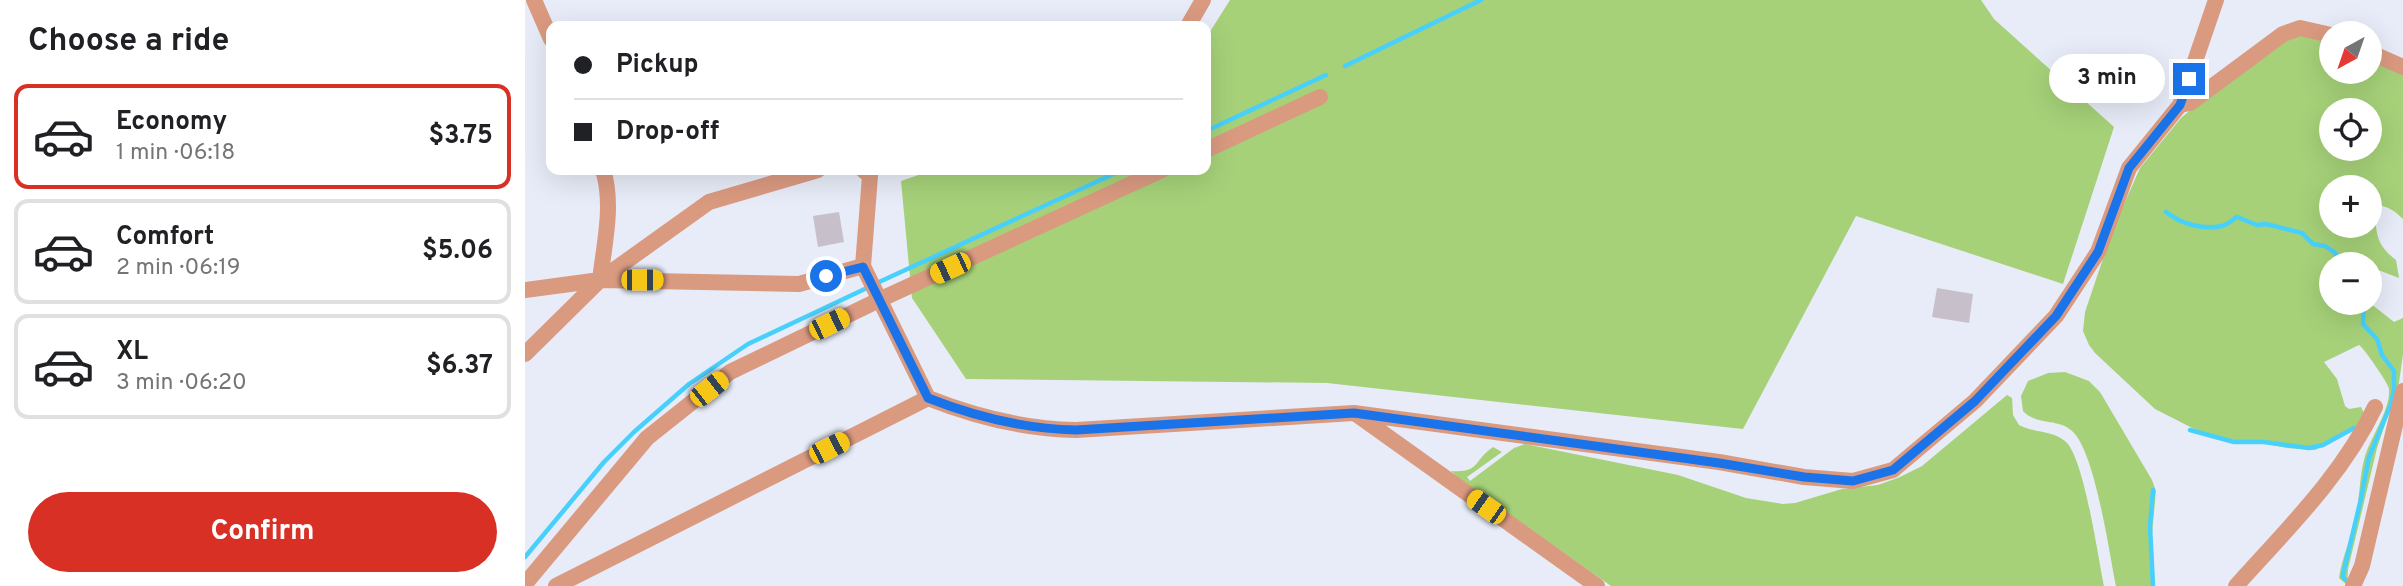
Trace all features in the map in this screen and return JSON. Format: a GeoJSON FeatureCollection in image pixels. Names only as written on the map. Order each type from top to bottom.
{"type":"FeatureCollection","features":[{"type":"Feature","properties":{"kind":"lane"},"geometry":{"type":"LineString","coordinates":[[534,0],[546,28]]}},
{"type":"Feature","properties":{"kind":"lane"},"geometry":{"type":"LineString","coordinates":[[1191,21],[1203,0]]}},
{"type":"Feature","properties":{"kind":"lane"},"geometry":{"type":"LineString","coordinates":[[869,175],[865,272],[928,398],[985,418],[1048,429],[1354,413],[1804,477],[1853,481],[1893,470],[1975,401],[2056,316],[2098,252],[2129,168],[2180,105],[2216,0]]}},
{"type":"Feature","properties":{"kind":"lane"},"geometry":{"type":"LineString","coordinates":[[2180,105],[2190,103],[2283,34],[2300,28],[2319,32]]}},
{"type":"Feature","properties":{"kind":"lane"},"geometry":{"type":"LineString","coordinates":[[2382,58],[2403,67]]}},
{"type":"Feature","properties":{"kind":"lane"},"geometry":{"type":"LineString","coordinates":[[1211,148],[1320,97]]}},
{"type":"Feature","properties":{"kind":"lane"},"geometry":{"type":"LineString","coordinates":[[600,280],[607,221],[604,175]]}},
{"type":"Feature","properties":{"kind":"lane"},"geometry":{"type":"LineString","coordinates":[[525,354],[600,280],[709,202],[801,175]]}},
{"type":"Feature","properties":{"kind":"lane"},"geometry":{"type":"LineString","coordinates":[[525,584],[647,438],[730,372],[877,297],[1151,175]]}},
{"type":"Feature","properties":{"kind":"lane"},"geometry":{"type":"LineString","coordinates":[[525,290],[600,280],[799,284],[865,272]]}},
{"type":"Feature","properties":{"kind":"lane"},"geometry":{"type":"LineString","coordinates":[[2354,585],[2362,566],[2403,391]]}},
{"type":"Feature","properties":{"kind":"lane"},"geometry":{"type":"LineString","coordinates":[[556,586],[928,398]]}},
{"type":"Feature","properties":{"kind":"lane"},"geometry":{"type":"LineString","coordinates":[[2236,586],[2340,467],[2375,407]]}},
{"type":"Feature","properties":{"kind":"lane"},"geometry":{"type":"LineString","coordinates":[[1354,413],[1597,586]]}},
{"type":"Feature","properties":{"kind":"green space"},"geometry":{"type":"Polygon","coordinates":[[[1230,0],[1981,0],[1994,19],[2114,127],[2063,284],[1856,216],[1743,429],[1327,383],[966,379],[912,298],[901,181],[918,175],[1211,175],[1211,30],[1230,0]]]}},
{"type":"Feature","properties":{"kind":"green space"},"geometry":{"type":"Polygon","coordinates":[[[2304,34],[2319,38],[2319,84],[2382,84],[2382,64],[2403,73],[2403,219],[2394,211],[2382,206],[2382,175],[2319,175],[2319,238],[2378,238],[2384,249],[2396,260],[2399,278],[2382,271],[2382,252],[2319,252],[2319,315],[2382,315],[2382,312],[2394,322],[2403,318],[2403,354],[2399,383],[2377,448],[2348,569],[2347,585],[2339,578],[2357,512],[2362,467],[2389,397],[2388,386],[2359,345],[2324,362],[2337,379],[2345,406],[2349,409],[2361,407],[2364,413],[2355,430],[2315,450],[2262,443],[2235,444],[2204,434],[2155,409],[2095,353],[2083,331],[2085,312],[2113,229],[2140,168],[2181,118],[2280,39],[2304,34]]]}},
{"type":"Feature","properties":{"kind":"green space"},"geometry":{"type":"Polygon","coordinates":[[[2065,372],[2089,381],[2100,392],[2152,480],[2156,491],[2152,534],[2155,586],[2116,586],[2100,503],[2088,459],[2080,442],[2066,427],[2035,419],[2023,411],[2021,396],[2028,381],[2048,373],[2065,372]]]}},
{"type":"Feature","properties":{"kind":"green space"},"geometry":{"type":"Polygon","coordinates":[[[2007,395],[2012,398],[2013,415],[2019,425],[2060,437],[2072,450],[2084,486],[2104,586],[1611,586],[1451,471],[1472,468],[1493,447],[1502,452],[1467,477],[1470,481],[1514,448],[1525,444],[1678,475],[1746,498],[1783,504],[1795,503],[1842,489],[1878,485],[1922,466],[2007,395]]]}},
{"type":"Feature","properties":{"kind":"building"},"geometry":{"type":"Polygon","coordinates":[[[839,212],[844,242],[818,247],[813,216],[839,212]]]}},
{"type":"Feature","properties":{"kind":"building"},"geometry":{"type":"Polygon","coordinates":[[[1937,288],[1973,294],[1969,323],[1932,317],[1937,288]]]}},
{"type":"Feature","properties":{"kind":"waterway"},"geometry":{"type":"LineString","coordinates":[[1345,66],[1481,0]]}},
{"type":"Feature","properties":{"kind":"waterway"},"geometry":{"type":"LineString","coordinates":[[1211,129],[1326,75]]}},
{"type":"Feature","properties":{"kind":"waterway"},"geometry":{"type":"LineString","coordinates":[[877,283],[1111,175]]}},
{"type":"Feature","properties":{"kind":"waterway"},"geometry":{"type":"LineString","coordinates":[[2166,212],[2178,220],[2200,226],[2222,226],[2237,217],[2257,225],[2266,224],[2302,233],[2313,244],[2325,246],[2334,252]]}},
{"type":"Feature","properties":{"kind":"waterway"},"geometry":{"type":"LineString","coordinates":[[525,557],[604,462],[689,384],[748,344],[869,287]]}},
{"type":"Feature","properties":{"kind":"waterway"},"geometry":{"type":"LineString","coordinates":[[2349,583],[2343,574],[2369,457],[2394,390],[2394,371],[2382,355],[2377,339],[2363,324],[2363,315]]}},
{"type":"Feature","properties":{"kind":"waterway"},"geometry":{"type":"LineString","coordinates":[[2190,430],[2234,442],[2264,442],[2309,448],[2323,445],[2354,428]]}},
{"type":"Feature","properties":{"kind":"waterway"},"geometry":{"type":"LineString","coordinates":[[2153,490],[2150,526],[2153,586]]}},
{"type":"Feature","properties":{"kind":"route"},"geometry":{"type":"LineString","coordinates":[[826,276],[863,267],[928,398],[985,418],[1016,425],[1076,430],[1354,413],[1804,477],[1853,481],[1893,470],[1975,401],[2056,316],[2098,252],[2129,168],[2180,105],[2189,79]]}}]}
